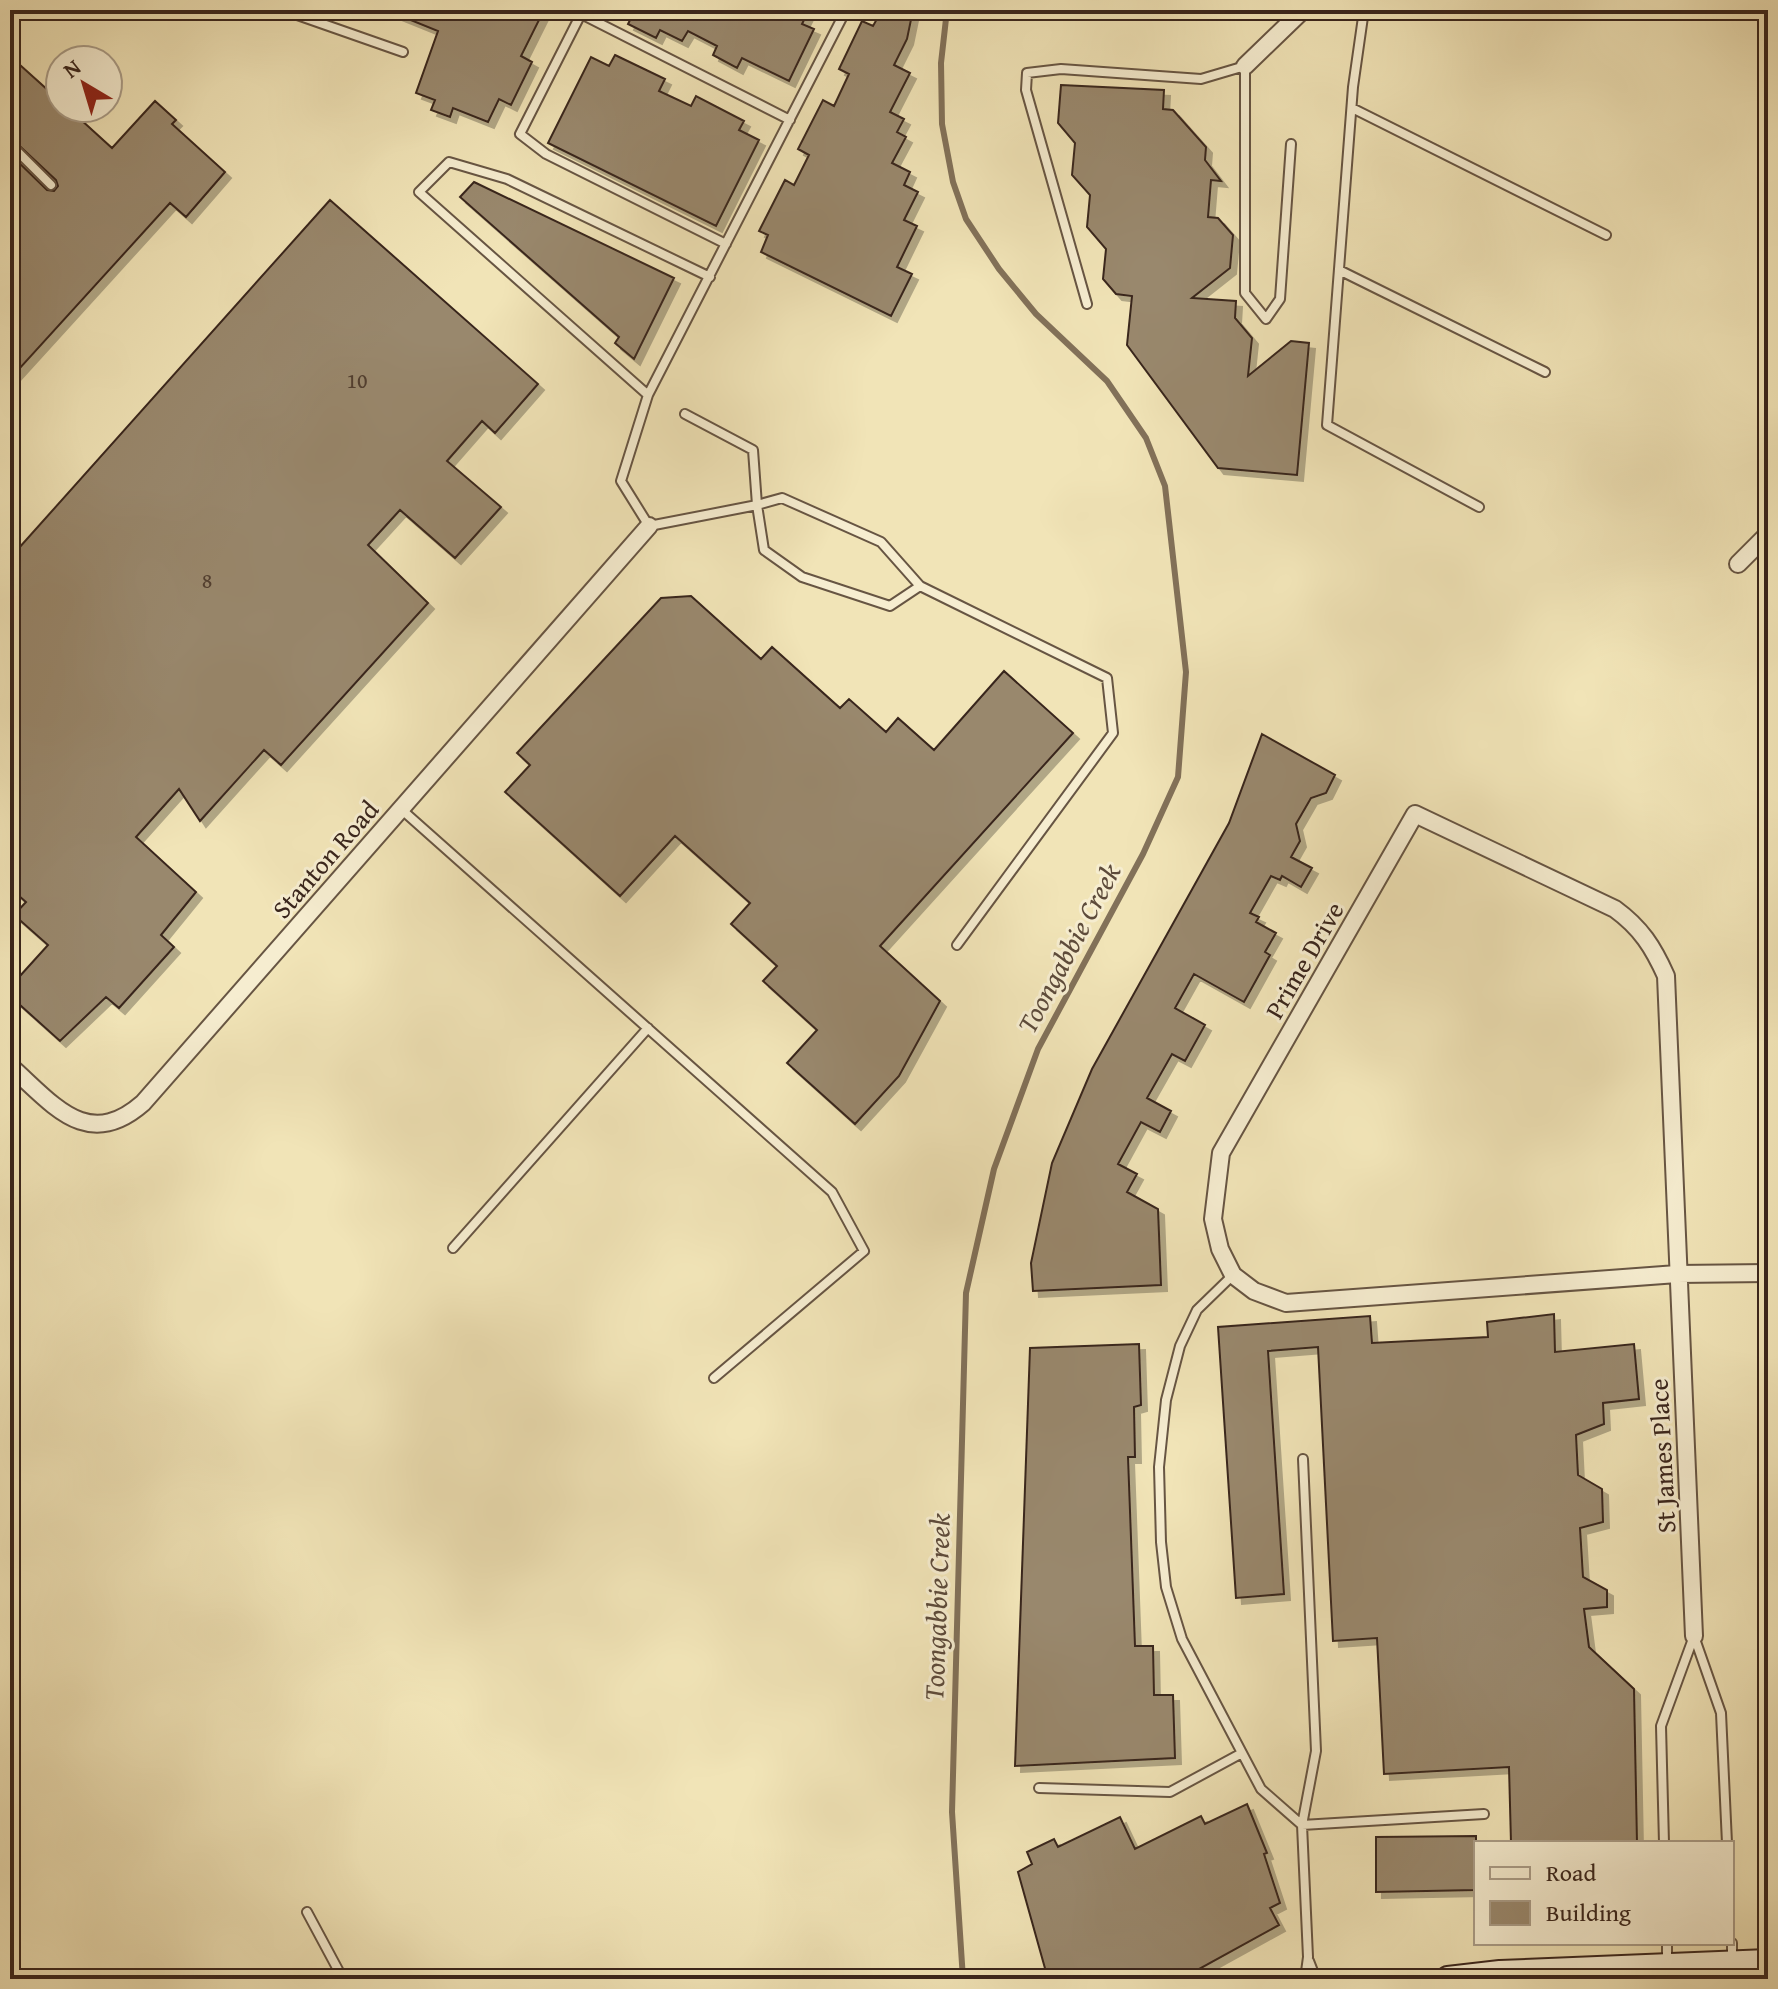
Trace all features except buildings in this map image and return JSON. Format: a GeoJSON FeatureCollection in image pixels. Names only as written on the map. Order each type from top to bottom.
{"type":"FeatureCollection","features":[{"type":"Feature","properties":{"kind":"street"},"geometry":{"type":"LineString","coordinates":[[1245,66],[1303,10]]}},
{"type":"Feature","properties":{"kind":"street","name":"Stanton Road"},"geometry":{"type":"LineString","coordinates":[[10,1066],[74,1120],[109,1125],[124,1120],[153,1092],[649,526]]}},
{"type":"Feature","properties":{"kind":"street"},"geometry":{"type":"LineString","coordinates":[[1738,564],[1768,534]]}},
{"type":"Feature","properties":{"kind":"street","name":"Prime Drive"},"geometry":{"type":"LineString","coordinates":[[1233,1275],[1220,1249],[1213,1219],[1221,1153],[1415,814],[1615,909],[1637,925],[1652,945],[1666,976],[1677,1274]]}},
{"type":"Feature","properties":{"kind":"street"},"geometry":{"type":"LineString","coordinates":[[1233,1275],[1254,1291],[1286,1303],[1677,1274],[1768,1273]]}},
{"type":"Feature","properties":{"kind":"street","name":"St James Place"},"geometry":{"type":"LineString","coordinates":[[1677,1274],[1694,1636]]}},
{"type":"Feature","properties":{"kind":"street"},"geometry":{"type":"LineString","coordinates":[[1448,1979],[1667,1955],[1732,1953],[1768,1962]]}},
{"type":"Feature","properties":{"kind":"lane"},"geometry":{"type":"LineString","coordinates":[[283,10],[403,52]]}},
{"type":"Feature","properties":{"kind":"lane"},"geometry":{"type":"LineString","coordinates":[[846,10],[648,395],[621,481],[649,526],[782,498],[881,542],[920,586],[1107,678],[1113,733],[957,945]]}},
{"type":"Feature","properties":{"kind":"lane"},"geometry":{"type":"LineString","coordinates":[[1364,10],[1352,108],[1327,425],[1479,507]]}},
{"type":"Feature","properties":{"kind":"lane"},"geometry":{"type":"LineString","coordinates":[[726,244],[546,154],[520,134],[582,12],[790,120]]}},
{"type":"Feature","properties":{"kind":"lane"},"geometry":{"type":"LineString","coordinates":[[1087,304],[1026,90],[1027,73],[1061,69],[1201,79],[1245,66],[1245,293],[1266,319],[1280,299],[1291,144]]}},
{"type":"Feature","properties":{"kind":"lane"},"geometry":{"type":"LineString","coordinates":[[1352,108],[1606,235]]}},
{"type":"Feature","properties":{"kind":"lane"},"geometry":{"type":"LineString","coordinates":[[10,144],[51,185]]}},
{"type":"Feature","properties":{"kind":"lane"},"geometry":{"type":"LineString","coordinates":[[648,395],[419,192],[449,162],[507,179],[710,277]]}},
{"type":"Feature","properties":{"kind":"lane"},"geometry":{"type":"LineString","coordinates":[[1339,270],[1545,372]]}},
{"type":"Feature","properties":{"kind":"lane"},"geometry":{"type":"LineString","coordinates":[[685,414],[753,450],[764,550],[802,577],[890,606],[920,586]]}},
{"type":"Feature","properties":{"kind":"lane"},"geometry":{"type":"LineString","coordinates":[[401,809],[832,1192],[864,1251],[714,1378]]}},
{"type":"Feature","properties":{"kind":"lane"},"geometry":{"type":"LineString","coordinates":[[453,1248],[648,1028]]}},
{"type":"Feature","properties":{"kind":"lane"},"geometry":{"type":"LineString","coordinates":[[1233,1275],[1197,1310],[1180,1346],[1166,1400],[1159,1467],[1160,1527],[1166,1587],[1182,1639],[1261,1789],[1302,1825],[1484,1814]]}},
{"type":"Feature","properties":{"kind":"lane"},"geometry":{"type":"LineString","coordinates":[[1303,1459],[1316,1751],[1302,1825],[1308,1957],[1305,1979]]}},
{"type":"Feature","properties":{"kind":"lane"},"geometry":{"type":"LineString","coordinates":[[1664,1841],[1661,1726],[1694,1636]]}},
{"type":"Feature","properties":{"kind":"lane"},"geometry":{"type":"LineString","coordinates":[[1694,1636],[1721,1713],[1727,1841]]}},
{"type":"Feature","properties":{"kind":"lane"},"geometry":{"type":"LineString","coordinates":[[1039,1788],[1170,1792],[1242,1753]]}},
{"type":"Feature","properties":{"kind":"lane"},"geometry":{"type":"LineString","coordinates":[[307,1912],[343,1979]]}},
{"type":"Feature","properties":{"kind":"lane"},"geometry":{"type":"LineString","coordinates":[[1308,1957],[1316,1979]]}},
{"type":"Feature","properties":{"kind":"waterway","name":"Toongabbie Creek"},"geometry":{"type":"LineString","coordinates":[[947,10],[941,63],[942,124],[953,182],[966,219],[999,269],[1036,314],[1107,381],[1146,438],[1165,486],[1186,672],[1178,777],[1143,854],[1038,1049],[994,1169],[966,1293],[952,1812],[963,1979]]}}]}
